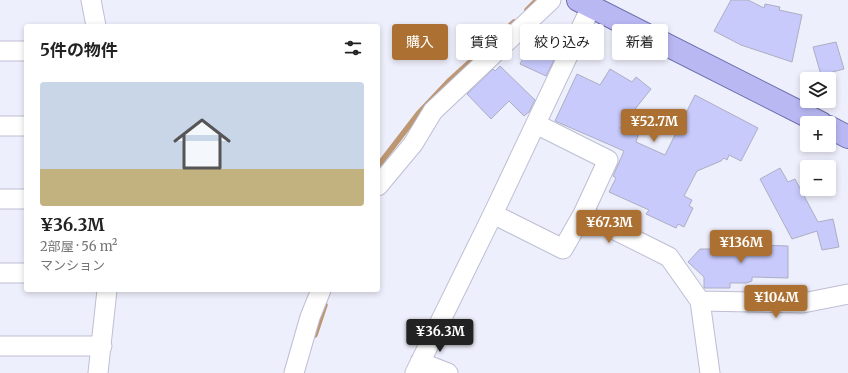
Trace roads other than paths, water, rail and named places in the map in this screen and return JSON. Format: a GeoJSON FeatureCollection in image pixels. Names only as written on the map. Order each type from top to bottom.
{"type":"FeatureCollection","features":[{"type":"Feature","properties":{"kind":"main road"},"geometry":{"type":"LineString","coordinates":[[584,3],[807,116]]}},
{"type":"Feature","properties":{"kind":"main road"},"geometry":{"type":"LineString","coordinates":[[836,131],[848,137]]}},
{"type":"Feature","properties":{"kind":"street"},"geometry":{"type":"LineString","coordinates":[[91,0],[96,24]]}},
{"type":"Feature","properties":{"kind":"street"},"geometry":{"type":"LineString","coordinates":[[380,184],[412,144],[434,111],[550,0]]}},
{"type":"Feature","properties":{"kind":"street"},"geometry":{"type":"LineString","coordinates":[[448,373],[417,367],[536,124],[584,3]]}},
{"type":"Feature","properties":{"kind":"street"},"geometry":{"type":"LineString","coordinates":[[0,51],[24,51]]}},
{"type":"Feature","properties":{"kind":"street"},"geometry":{"type":"LineString","coordinates":[[493,214],[563,249],[583,214],[608,160],[536,124]]}},
{"type":"Feature","properties":{"kind":"street"},"geometry":{"type":"LineString","coordinates":[[0,126],[24,126]]}},
{"type":"Feature","properties":{"kind":"street"},"geometry":{"type":"LineString","coordinates":[[0,199],[24,199]]}},
{"type":"Feature","properties":{"kind":"street"},"geometry":{"type":"LineString","coordinates":[[583,214],[669,257],[700,301],[710,373]]}},
{"type":"Feature","properties":{"kind":"street"},"geometry":{"type":"LineString","coordinates":[[0,273],[24,273]]}},
{"type":"Feature","properties":{"kind":"street"},"geometry":{"type":"LineString","coordinates":[[98,373],[107,292]]}},
{"type":"Feature","properties":{"kind":"street"},"geometry":{"type":"LineString","coordinates":[[294,373],[310,317],[320,292]]}},
{"type":"Feature","properties":{"kind":"street"},"geometry":{"type":"LineString","coordinates":[[700,301],[802,303],[848,294]]}},
{"type":"Feature","properties":{"kind":"street"},"geometry":{"type":"LineString","coordinates":[[0,346],[102,346]]}},
{"type":"Feature","properties":{"kind":"waterway"},"geometry":{"type":"LineString","coordinates":[[527,10],[537,0]]}},
{"type":"Feature","properties":{"kind":"waterway"},"geometry":{"type":"LineString","coordinates":[[380,163],[418,114],[450,80],[514,22]]}},
{"type":"Feature","properties":{"kind":"waterway"},"geometry":{"type":"LineString","coordinates":[[315,335],[325,305]]}}]}
